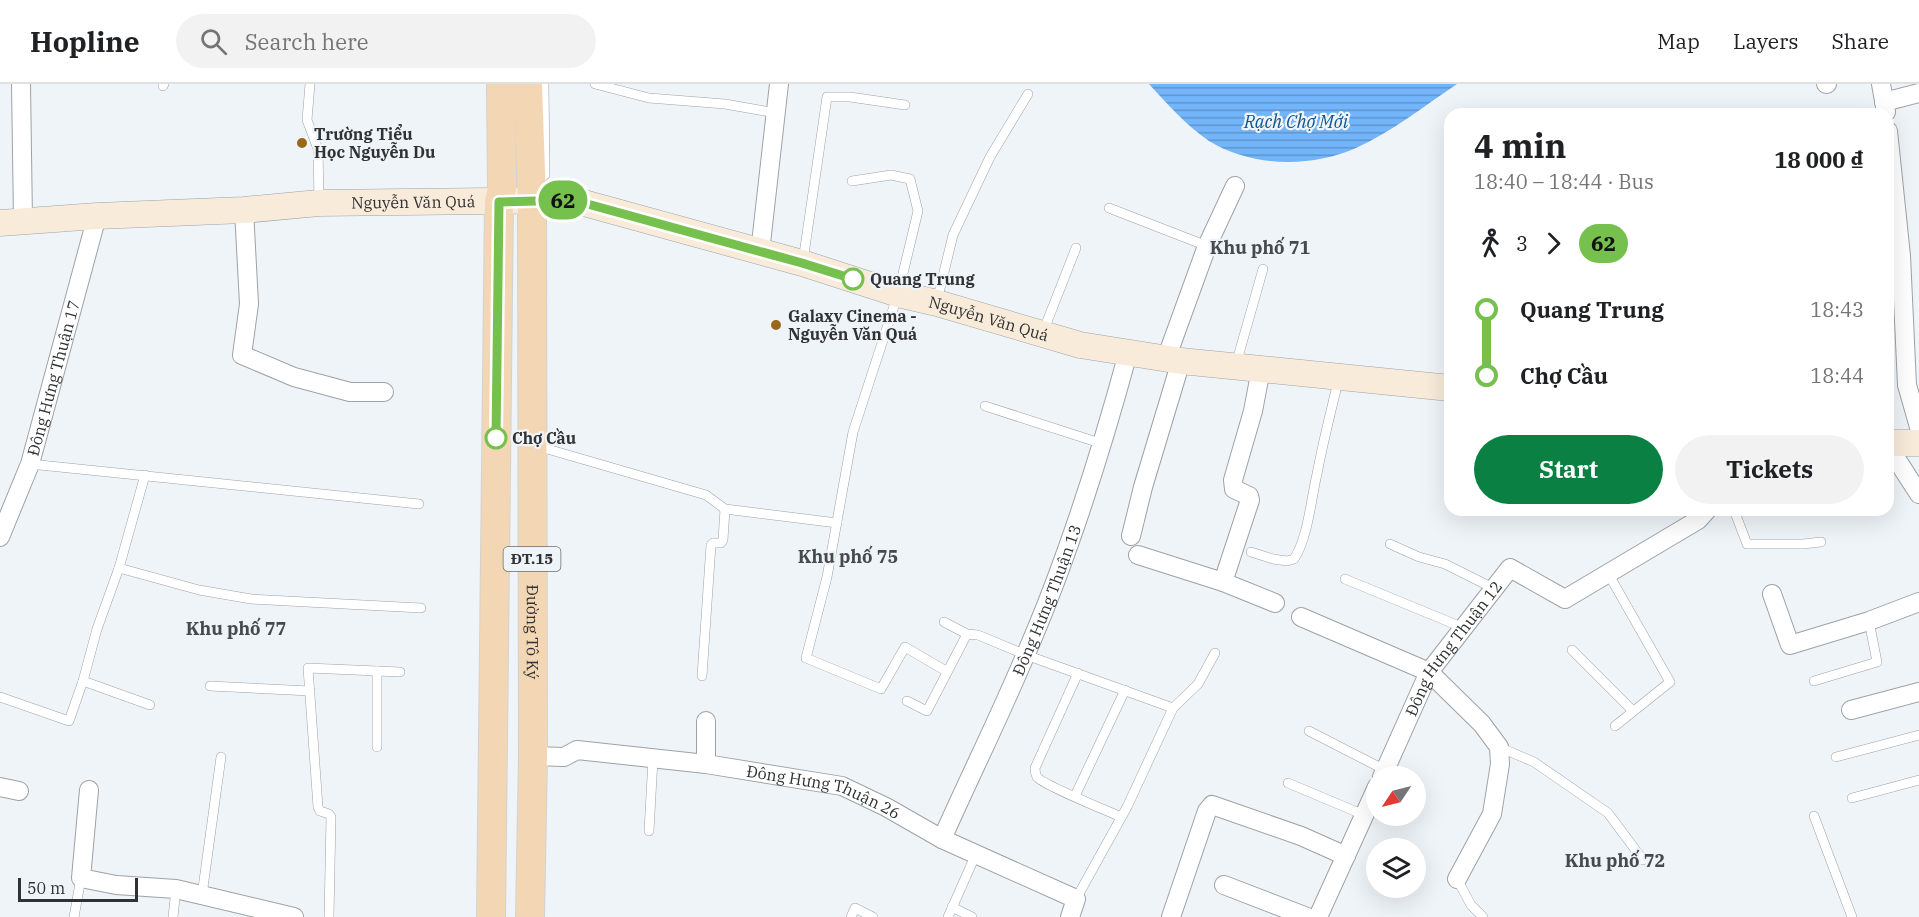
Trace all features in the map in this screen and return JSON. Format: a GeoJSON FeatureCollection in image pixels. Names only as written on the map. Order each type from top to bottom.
{"type":"FeatureCollection","features":[{"type":"Feature","properties":{"kind":"main road"},"geometry":{"type":"LineString","coordinates":[[499,181],[501,84]]}},
{"type":"Feature","properties":{"kind":"main road","name":"Đường Tô Ký"},"geometry":{"type":"LineString","coordinates":[[528,84],[531,182],[533,756],[530,917]]}},
{"type":"Feature","properties":{"kind":"main road","name":"Nguyễn Văn Quá"},"geometry":{"type":"LineString","coordinates":[[12,221],[244,210],[499,181],[531,182],[573,200],[802,263],[898,294],[937,303],[1080,345],[1173,360],[1444,387]]}},
{"type":"Feature","properties":{"kind":"main road","name":"ĐT.15"},"geometry":{"type":"LineString","coordinates":[[491,917],[499,181]]}},
{"type":"Feature","properties":{"kind":"main road"},"geometry":{"type":"LineString","coordinates":[[1894,445],[1919,443]]}},
{"type":"Feature","properties":{"kind":"street"},"geometry":{"type":"LineString","coordinates":[[12,221],[21,84]]}},
{"type":"Feature","properties":{"kind":"street"},"geometry":{"type":"LineString","coordinates":[[760,252],[779,84]]}},
{"type":"Feature","properties":{"kind":"street"},"geometry":{"type":"LineString","coordinates":[[1884,100],[1919,93]]}},
{"type":"Feature","properties":{"kind":"street"},"geometry":{"type":"LineString","coordinates":[[1894,165],[1910,254],[1907,385],[1919,427]]}},
{"type":"Feature","properties":{"kind":"street"},"geometry":{"type":"LineString","coordinates":[[1131,536],[1173,360],[1207,246],[1235,186]]}},
{"type":"Feature","properties":{"kind":"street"},"geometry":{"type":"LineString","coordinates":[[244,210],[249,304],[242,355],[294,377],[350,392],[384,392]]}},
{"type":"Feature","properties":{"kind":"street","name":"Đông Hưng Thuận 17"},"geometry":{"type":"LineString","coordinates":[[0,537],[30,464],[97,216]]}},
{"type":"Feature","properties":{"kind":"street","name":"Đông Hưng Thuận 13"},"geometry":{"type":"LineString","coordinates":[[942,839],[1026,655],[1072,536],[1103,444],[1128,353]]}},
{"type":"Feature","properties":{"kind":"street"},"geometry":{"type":"LineString","coordinates":[[1223,582],[1250,500],[1248,496],[1234,489],[1233,480],[1253,411],[1261,369]]}},
{"type":"Feature","properties":{"kind":"street"},"geometry":{"type":"LineString","coordinates":[[1894,454],[1919,494]]}},
{"type":"Feature","properties":{"kind":"street","name":"Đông Hưng Thuận 12"},"geometry":{"type":"LineString","coordinates":[[1386,766],[1429,672],[1510,568],[1565,599],[1609,575],[1702,516]]}},
{"type":"Feature","properties":{"kind":"street"},"geometry":{"type":"LineString","coordinates":[[1138,555],[1223,582],[1275,603]]}},
{"type":"Feature","properties":{"kind":"street"},"geometry":{"type":"LineString","coordinates":[[1772,594],[1790,645],[1869,621],[1919,602]]}},
{"type":"Feature","properties":{"kind":"street"},"geometry":{"type":"LineString","coordinates":[[1301,617],[1429,672],[1482,724],[1499,747],[1500,764],[1491,814],[1457,879]]}},
{"type":"Feature","properties":{"kind":"street"},"geometry":{"type":"LineString","coordinates":[[1851,710],[1919,692]]}},
{"type":"Feature","properties":{"kind":"street"},"geometry":{"type":"LineString","coordinates":[[706,721],[706,764]]}},
{"type":"Feature","properties":{"kind":"street","name":"Đông Hưng Thuận 26"},"geometry":{"type":"LineString","coordinates":[[533,756],[564,757],[577,750],[706,764],[842,786],[886,807],[942,839],[1076,899]]}},
{"type":"Feature","properties":{"kind":"street"},"geometry":{"type":"LineString","coordinates":[[0,787],[19,791]]}},
{"type":"Feature","properties":{"kind":"street"},"geometry":{"type":"LineString","coordinates":[[89,790],[81,878],[116,885],[176,889],[271,915],[294,917]]}},
{"type":"Feature","properties":{"kind":"street"},"geometry":{"type":"LineString","coordinates":[[1171,917],[1207,811],[1212,805],[1229,809],[1301,836],[1346,856]]}},
{"type":"Feature","properties":{"kind":"street"},"geometry":{"type":"LineString","coordinates":[[1318,917],[1365,815]]}},
{"type":"Feature","properties":{"kind":"street"},"geometry":{"type":"LineString","coordinates":[[1224,885],[1307,917]]}},
{"type":"Feature","properties":{"kind":"street"},"geometry":{"type":"LineString","coordinates":[[1070,917],[1076,899]]}},
{"type":"Feature","properties":{"kind":"lane"},"geometry":{"type":"LineString","coordinates":[[310,84],[307,120],[318,149],[319,203]]}},
{"type":"Feature","properties":{"kind":"lane"},"geometry":{"type":"LineString","coordinates":[[531,182],[545,174],[544,84]]}},
{"type":"Feature","properties":{"kind":"lane"},"geometry":{"type":"LineString","coordinates":[[595,84],[649,98],[725,104],[776,113]]}},
{"type":"Feature","properties":{"kind":"lane"},"geometry":{"type":"LineString","coordinates":[[937,303],[953,236],[990,157],[1028,94]]}},
{"type":"Feature","properties":{"kind":"lane"},"geometry":{"type":"LineString","coordinates":[[802,263],[828,98],[850,97],[905,105]]}},
{"type":"Feature","properties":{"kind":"lane"},"geometry":{"type":"LineString","coordinates":[[852,181],[891,175],[910,179],[918,211],[898,294],[853,432],[827,577],[806,658],[881,689],[905,647],[946,671]]}},
{"type":"Feature","properties":{"kind":"lane"},"geometry":{"type":"LineString","coordinates":[[1109,208],[1207,246]]}},
{"type":"Feature","properties":{"kind":"lane"},"geometry":{"type":"LineString","coordinates":[[1042,334],[1076,248]]}},
{"type":"Feature","properties":{"kind":"lane"},"geometry":{"type":"LineString","coordinates":[[1236,367],[1263,268]]}},
{"type":"Feature","properties":{"kind":"lane"},"geometry":{"type":"LineString","coordinates":[[1251,552],[1287,561],[1294,559],[1297,554],[1340,376]]}},
{"type":"Feature","properties":{"kind":"lane"},"geometry":{"type":"LineString","coordinates":[[985,406],[1103,444]]}},
{"type":"Feature","properties":{"kind":"lane"},"geometry":{"type":"LineString","coordinates":[[532,445],[706,495],[725,509],[837,523]]}},
{"type":"Feature","properties":{"kind":"lane"},"geometry":{"type":"LineString","coordinates":[[30,464],[419,504]]}},
{"type":"Feature","properties":{"kind":"lane"},"geometry":{"type":"LineString","coordinates":[[0,697],[69,720],[97,628],[119,568],[145,475]]}},
{"type":"Feature","properties":{"kind":"lane"},"geometry":{"type":"LineString","coordinates":[[702,676],[711,545],[721,543],[723,540],[725,509]]}},
{"type":"Feature","properties":{"kind":"lane"},"geometry":{"type":"LineString","coordinates":[[1736,516],[1747,544],[1821,542]]}},
{"type":"Feature","properties":{"kind":"lane"},"geometry":{"type":"LineString","coordinates":[[1390,544],[1419,557],[1445,564],[1495,589]]}},
{"type":"Feature","properties":{"kind":"lane"},"geometry":{"type":"LineString","coordinates":[[119,568],[199,590],[251,599],[421,608]]}},
{"type":"Feature","properties":{"kind":"lane"},"geometry":{"type":"LineString","coordinates":[[1609,575],[1670,682],[1615,726]]}},
{"type":"Feature","properties":{"kind":"lane"},"geometry":{"type":"LineString","coordinates":[[1345,579],[1464,628]]}},
{"type":"Feature","properties":{"kind":"lane"},"geometry":{"type":"LineString","coordinates":[[1814,681],[1877,662],[1869,621]]}},
{"type":"Feature","properties":{"kind":"lane"},"geometry":{"type":"LineString","coordinates":[[944,622],[967,634],[978,635],[1026,655],[1173,708]]}},
{"type":"Feature","properties":{"kind":"lane"},"geometry":{"type":"LineString","coordinates":[[907,700],[927,711],[967,634]]}},
{"type":"Feature","properties":{"kind":"lane"},"geometry":{"type":"LineString","coordinates":[[1572,650],[1634,711]]}},
{"type":"Feature","properties":{"kind":"lane"},"geometry":{"type":"LineString","coordinates":[[1076,899],[1121,817],[1173,708],[1198,684],[1215,653]]}},
{"type":"Feature","properties":{"kind":"lane"},"geometry":{"type":"LineString","coordinates":[[329,917],[331,817],[329,814],[320,812],[318,807],[308,668],[400,672]]}},
{"type":"Feature","properties":{"kind":"lane"},"geometry":{"type":"LineString","coordinates":[[377,671],[377,747]]}},
{"type":"Feature","properties":{"kind":"lane"},"geometry":{"type":"LineString","coordinates":[[1078,674],[1035,768],[1040,780],[1121,817]]}},
{"type":"Feature","properties":{"kind":"lane"},"geometry":{"type":"LineString","coordinates":[[82,681],[150,705]]}},
{"type":"Feature","properties":{"kind":"lane"},"geometry":{"type":"LineString","coordinates":[[210,686],[310,692]]}},
{"type":"Feature","properties":{"kind":"lane"},"geometry":{"type":"LineString","coordinates":[[1075,796],[1125,690]]}},
{"type":"Feature","properties":{"kind":"lane"},"geometry":{"type":"LineString","coordinates":[[1309,732],[1370,766]]}},
{"type":"Feature","properties":{"kind":"lane"},"geometry":{"type":"LineString","coordinates":[[1836,757],[1919,735]]}},
{"type":"Feature","properties":{"kind":"lane"},"geometry":{"type":"LineString","coordinates":[[1499,747],[1534,762],[1608,813],[1643,860]]}},
{"type":"Feature","properties":{"kind":"lane"},"geometry":{"type":"LineString","coordinates":[[202,895],[221,758]]}},
{"type":"Feature","properties":{"kind":"lane"},"geometry":{"type":"LineString","coordinates":[[649,831],[653,759]]}},
{"type":"Feature","properties":{"kind":"lane"},"geometry":{"type":"LineString","coordinates":[[1852,798],[1919,780]]}},
{"type":"Feature","properties":{"kind":"lane"},"geometry":{"type":"LineString","coordinates":[[1288,783],[1365,815]]}},
{"type":"Feature","properties":{"kind":"lane"},"geometry":{"type":"LineString","coordinates":[[1814,816],[1852,917]]}},
{"type":"Feature","properties":{"kind":"lane"},"geometry":{"type":"LineString","coordinates":[[948,917],[976,854]]}},
{"type":"Feature","properties":{"kind":"lane"},"geometry":{"type":"LineString","coordinates":[[74,917],[81,878]]}},
{"type":"Feature","properties":{"kind":"lane"},"geometry":{"type":"LineString","coordinates":[[1457,879],[1471,905],[1483,917]]}},
{"type":"Feature","properties":{"kind":"lane"},"geometry":{"type":"LineString","coordinates":[[173,917],[176,889]]}},
{"type":"Feature","properties":{"kind":"lane"},"geometry":{"type":"LineString","coordinates":[[952,907],[972,917]]}},
{"type":"Feature","properties":{"kind":"lane"},"geometry":{"type":"LineString","coordinates":[[850,917],[855,908],[873,917]]}},
{"type":"Feature","properties":{"kind":"water","name":"Rạch Chợ Mới"},"geometry":{"type":"Polygon","coordinates":[[[1149,84],[1457,84],[1395,127],[1356,148],[1320,159],[1281,162],[1243,156],[1209,141],[1170,107],[1149,84]]]}},
{"type":"Feature","properties":{"kind":"bus line","name":"62"},"geometry":{"type":"LineString","coordinates":[[496,438],[499,202],[573,200],[853,279]]}},
{"type":"Feature","properties":{"kind":"place","name":"Trường Tiểu Học Nguyễn Du"},"geometry":{"type":"Point","coordinates":[302,143]}},
{"type":"Feature","properties":{"kind":"place","name":"Quang Trung"},"geometry":{"type":"Point","coordinates":[853,279]}},
{"type":"Feature","properties":{"kind":"place","name":"Galaxy Cinema - Nguyễn Văn Quá"},"geometry":{"type":"Point","coordinates":[776,325]}},
{"type":"Feature","properties":{"kind":"place","name":"Chợ Cầu"},"geometry":{"type":"Point","coordinates":[496,438]}},
{"type":"Feature","properties":{"kind":"district","name":"Khu phố 71"},"geometry":{"type":"Point","coordinates":[1260,248]}},
{"type":"Feature","properties":{"kind":"district","name":"Khu phố 75"},"geometry":{"type":"Point","coordinates":[848,557]}},
{"type":"Feature","properties":{"kind":"district","name":"Khu phố 77"},"geometry":{"type":"Point","coordinates":[236,629]}},
{"type":"Feature","properties":{"kind":"district","name":"Khu phố 72"},"geometry":{"type":"Point","coordinates":[1615,861]}}]}
